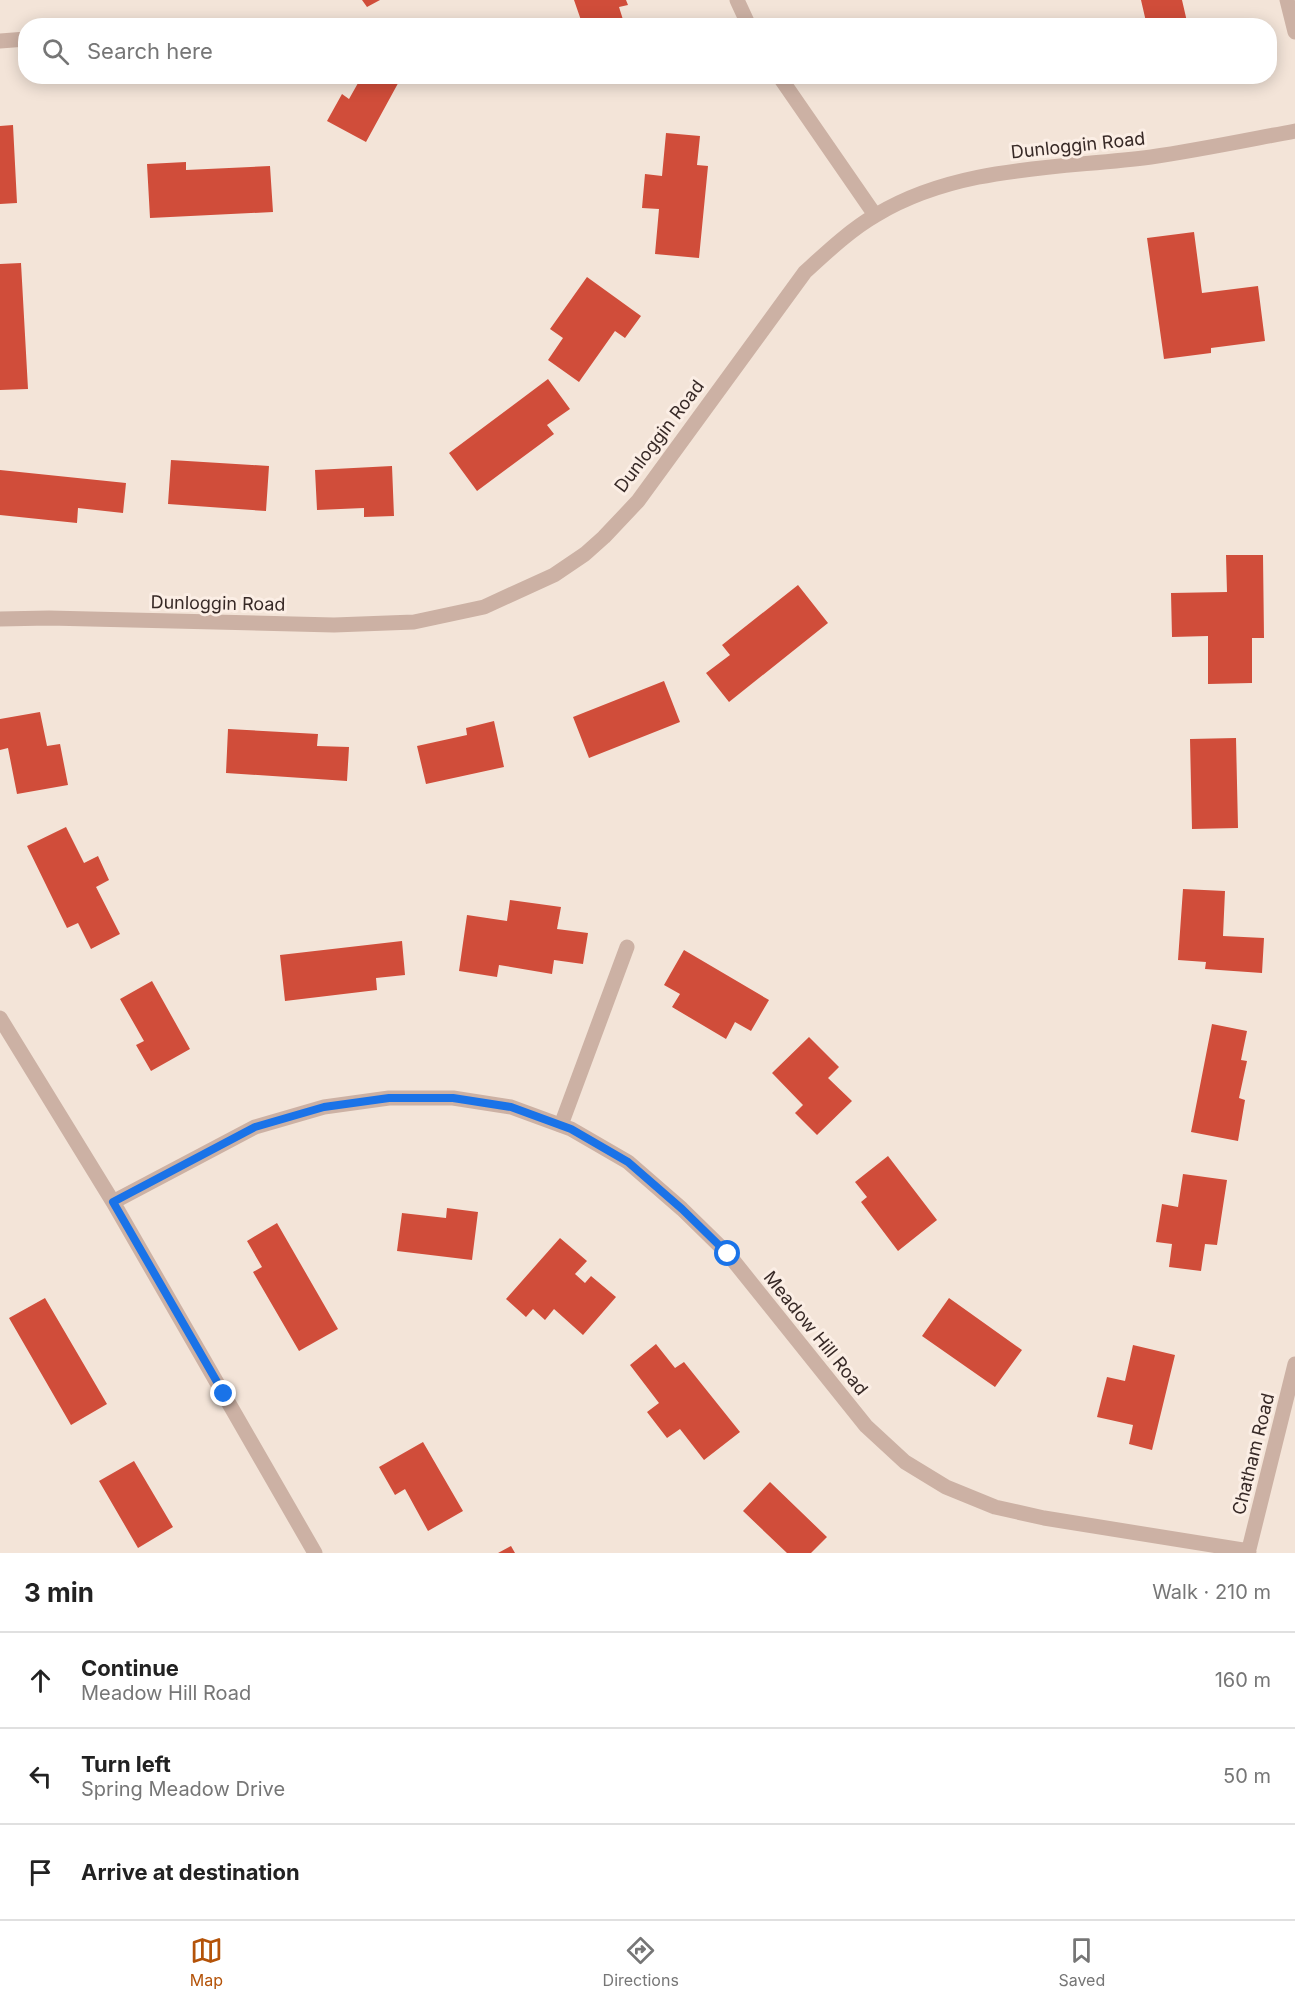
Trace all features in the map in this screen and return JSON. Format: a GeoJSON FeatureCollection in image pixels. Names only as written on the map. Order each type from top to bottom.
{"type":"FeatureCollection","features":[{"type":"Feature","properties":{"kind":"street"},"geometry":{"type":"LineString","coordinates":[[737,0],[745,18]]}},
{"type":"Feature","properties":{"kind":"street"},"geometry":{"type":"LineString","coordinates":[[1287,0],[1295,32]]}},
{"type":"Feature","properties":{"kind":"street"},"geometry":{"type":"LineString","coordinates":[[0,41],[18,40]]}},
{"type":"Feature","properties":{"kind":"street"},"geometry":{"type":"LineString","coordinates":[[785,84],[875,214]]}},
{"type":"Feature","properties":{"kind":"street","name":"Dunloggin Road"},"geometry":{"type":"LineString","coordinates":[[0,619],[48,618],[334,625],[414,622],[484,607],[554,575],[585,554],[604,537],[638,501],[805,272],[875,214],[945,185],[984,175],[1151,157],[1295,131]]}},
{"type":"Feature","properties":{"kind":"street"},"geometry":{"type":"LineString","coordinates":[[561,1125],[627,947]]}},
{"type":"Feature","properties":{"kind":"street"},"geometry":{"type":"LineString","coordinates":[[0,1018],[113,1202],[315,1553]]}},
{"type":"Feature","properties":{"kind":"street","name":"Meadow Hill Road"},"geometry":{"type":"LineString","coordinates":[[113,1202],[255,1127],[324,1107],[389,1098],[453,1098],[511,1107],[571,1129],[628,1162],[690,1216],[728,1254],[866,1426],[905,1462],[946,1487],[996,1507],[1044,1518],[1248,1552]]}},
{"type":"Feature","properties":{"kind":"street","name":"Chatham Road"},"geometry":{"type":"LineString","coordinates":[[1248,1552],[1295,1364]]}},
{"type":"Feature","properties":{"kind":"building"},"geometry":{"type":"Polygon","coordinates":[[[362,0],[380,0],[367,7],[362,0]]]}},
{"type":"Feature","properties":{"kind":"building"},"geometry":{"type":"Polygon","coordinates":[[[574,0],[626,0],[628,5],[619,7],[622,18],[580,18],[574,0]]]}},
{"type":"Feature","properties":{"kind":"building"},"geometry":{"type":"Polygon","coordinates":[[[1141,0],[1182,0],[1186,18],[1145,18],[1141,0]]]}},
{"type":"Feature","properties":{"kind":"building"},"geometry":{"type":"Polygon","coordinates":[[[357,84],[398,84],[366,142],[327,121],[342,94],[349,99],[357,84]]]}},
{"type":"Feature","properties":{"kind":"building"},"geometry":{"type":"Polygon","coordinates":[[[13,125],[17,203],[0,204],[0,126],[13,125]]]}},
{"type":"Feature","properties":{"kind":"building"},"geometry":{"type":"Polygon","coordinates":[[[666,133],[700,136],[697,165],[708,166],[699,258],[655,254],[659,209],[642,208],[645,174],[662,176],[666,133]]]}},
{"type":"Feature","properties":{"kind":"building"},"geometry":{"type":"Polygon","coordinates":[[[186,162],[186,170],[270,166],[273,212],[150,218],[147,164],[186,162]]]}},
{"type":"Feature","properties":{"kind":"building"},"geometry":{"type":"Polygon","coordinates":[[[1194,232],[1202,293],[1258,286],[1265,341],[1211,348],[1211,353],[1164,359],[1147,238],[1194,232]]]}},
{"type":"Feature","properties":{"kind":"building"},"geometry":{"type":"Polygon","coordinates":[[[21,263],[28,389],[0,390],[0,264],[21,263]]]}},
{"type":"Feature","properties":{"kind":"building"},"geometry":{"type":"Polygon","coordinates":[[[587,277],[641,316],[625,338],[615,331],[579,382],[548,360],[563,338],[550,329],[587,277]]]}},
{"type":"Feature","properties":{"kind":"building"},"geometry":{"type":"Polygon","coordinates":[[[548,379],[570,409],[547,425],[554,434],[477,491],[449,453],[548,379]]]}},
{"type":"Feature","properties":{"kind":"building"},"geometry":{"type":"Polygon","coordinates":[[[171,460],[269,466],[266,511],[168,504],[171,460]]]}},
{"type":"Feature","properties":{"kind":"building"},"geometry":{"type":"Polygon","coordinates":[[[392,466],[394,516],[364,517],[364,508],[317,510],[315,470],[392,466]]]}},
{"type":"Feature","properties":{"kind":"building"},"geometry":{"type":"Polygon","coordinates":[[[0,470],[126,483],[123,513],[78,508],[77,523],[0,515],[0,470]]]}},
{"type":"Feature","properties":{"kind":"building"},"geometry":{"type":"Polygon","coordinates":[[[1226,555],[1263,555],[1264,638],[1252,638],[1252,683],[1208,684],[1208,636],[1172,637],[1171,593],[1227,592],[1226,555]]]}},
{"type":"Feature","properties":{"kind":"building"},"geometry":{"type":"Polygon","coordinates":[[[798,585],[828,623],[729,702],[706,673],[730,655],[722,645],[798,585]]]}},
{"type":"Feature","properties":{"kind":"building"},"geometry":{"type":"Polygon","coordinates":[[[664,681],[680,722],[589,758],[573,717],[664,681]]]}},
{"type":"Feature","properties":{"kind":"building"},"geometry":{"type":"Polygon","coordinates":[[[40,712],[47,746],[60,744],[68,785],[17,794],[8,748],[0,750],[0,719],[40,712]]]}},
{"type":"Feature","properties":{"kind":"building"},"geometry":{"type":"Polygon","coordinates":[[[494,721],[504,767],[426,784],[417,746],[467,735],[466,728],[494,721]]]}},
{"type":"Feature","properties":{"kind":"building"},"geometry":{"type":"Polygon","coordinates":[[[228,729],[318,734],[317,746],[349,747],[347,781],[226,773],[228,729]]]}},
{"type":"Feature","properties":{"kind":"building"},"geometry":{"type":"Polygon","coordinates":[[[1236,738],[1238,828],[1192,829],[1190,739],[1236,738]]]}},
{"type":"Feature","properties":{"kind":"building"},"geometry":{"type":"Polygon","coordinates":[[[66,827],[84,863],[98,856],[109,880],[96,887],[120,934],[91,949],[78,923],[67,928],[27,846],[66,827]]]}},
{"type":"Feature","properties":{"kind":"building"},"geometry":{"type":"Polygon","coordinates":[[[1183,889],[1225,891],[1223,936],[1264,938],[1262,973],[1205,969],[1206,962],[1178,960],[1183,889]]]}},
{"type":"Feature","properties":{"kind":"building"},"geometry":{"type":"Polygon","coordinates":[[[510,900],[561,907],[557,929],[588,933],[583,964],[554,960],[552,974],[499,965],[497,977],[459,971],[467,915],[507,921],[510,900]]]}},
{"type":"Feature","properties":{"kind":"building"},"geometry":{"type":"Polygon","coordinates":[[[402,941],[405,975],[376,978],[377,990],[285,1001],[280,955],[402,941]]]}},
{"type":"Feature","properties":{"kind":"building"},"geometry":{"type":"Polygon","coordinates":[[[684,950],[769,1000],[751,1031],[735,1022],[726,1039],[672,1007],[680,994],[664,985],[684,950]]]}},
{"type":"Feature","properties":{"kind":"building"},"geometry":{"type":"Polygon","coordinates":[[[152,981],[190,1049],[151,1071],[136,1045],[144,1041],[120,999],[152,981]]]}},
{"type":"Feature","properties":{"kind":"building"},"geometry":{"type":"Polygon","coordinates":[[[1212,1024],[1247,1031],[1241,1060],[1247,1061],[1239,1098],[1245,1100],[1238,1141],[1191,1132],[1212,1024]]]}},
{"type":"Feature","properties":{"kind":"building"},"geometry":{"type":"Polygon","coordinates":[[[809,1037],[839,1067],[828,1078],[852,1101],[817,1135],[795,1113],[803,1105],[772,1073],[809,1037]]]}},
{"type":"Feature","properties":{"kind":"building"},"geometry":{"type":"Polygon","coordinates":[[[888,1156],[937,1220],[898,1251],[861,1202],[867,1197],[855,1182],[888,1156]]]}},
{"type":"Feature","properties":{"kind":"building"},"geometry":{"type":"Polygon","coordinates":[[[1183,1174],[1227,1180],[1217,1245],[1205,1244],[1201,1271],[1169,1267],[1172,1244],[1156,1242],[1162,1204],[1178,1207],[1183,1174]]]}},
{"type":"Feature","properties":{"kind":"building"},"geometry":{"type":"Polygon","coordinates":[[[447,1208],[478,1212],[472,1260],[397,1251],[402,1213],[446,1218],[447,1208]]]}},
{"type":"Feature","properties":{"kind":"building"},"geometry":{"type":"Polygon","coordinates":[[[277,1223],[338,1329],[299,1351],[253,1272],[262,1267],[247,1241],[277,1223]]]}},
{"type":"Feature","properties":{"kind":"building"},"geometry":{"type":"Polygon","coordinates":[[[560,1238],[587,1261],[575,1274],[585,1283],[591,1276],[616,1297],[583,1335],[554,1309],[545,1320],[533,1309],[526,1317],[506,1299],[560,1238]]]}},
{"type":"Feature","properties":{"kind":"building"},"geometry":{"type":"Polygon","coordinates":[[[45,1298],[107,1404],[71,1425],[9,1318],[45,1298]]]}},
{"type":"Feature","properties":{"kind":"building"},"geometry":{"type":"Polygon","coordinates":[[[949,1298],[1022,1350],[995,1387],[922,1336],[949,1298]]]}},
{"type":"Feature","properties":{"kind":"building"},"geometry":{"type":"Polygon","coordinates":[[[656,1344],[675,1368],[684,1362],[740,1432],[704,1460],[680,1429],[667,1438],[647,1412],[659,1403],[630,1365],[656,1344]]]}},
{"type":"Feature","properties":{"kind":"building"},"geometry":{"type":"Polygon","coordinates":[[[1133,1345],[1175,1355],[1152,1450],[1129,1444],[1133,1425],[1097,1417],[1107,1377],[1125,1381],[1133,1345]]]}},
{"type":"Feature","properties":{"kind":"building"},"geometry":{"type":"Polygon","coordinates":[[[423,1442],[463,1511],[428,1531],[405,1489],[395,1495],[379,1467],[423,1442]]]}},
{"type":"Feature","properties":{"kind":"building"},"geometry":{"type":"Polygon","coordinates":[[[134,1461],[173,1527],[138,1548],[99,1481],[134,1461]]]}},
{"type":"Feature","properties":{"kind":"building"},"geometry":{"type":"Polygon","coordinates":[[[770,1482],[827,1537],[811,1553],[787,1553],[743,1511],[770,1482]]]}},
{"type":"Feature","properties":{"kind":"building"},"geometry":{"type":"Polygon","coordinates":[[[511,1546],[515,1553],[498,1553],[511,1546]]]}},
{"type":"Feature","properties":{"kind":"route"},"geometry":{"type":"LineString","coordinates":[[224,1394],[113,1202],[214,1151],[255,1127],[324,1107],[389,1098],[453,1098],[511,1107],[547,1120],[571,1129],[628,1162],[682,1209],[728,1254]]}}]}
